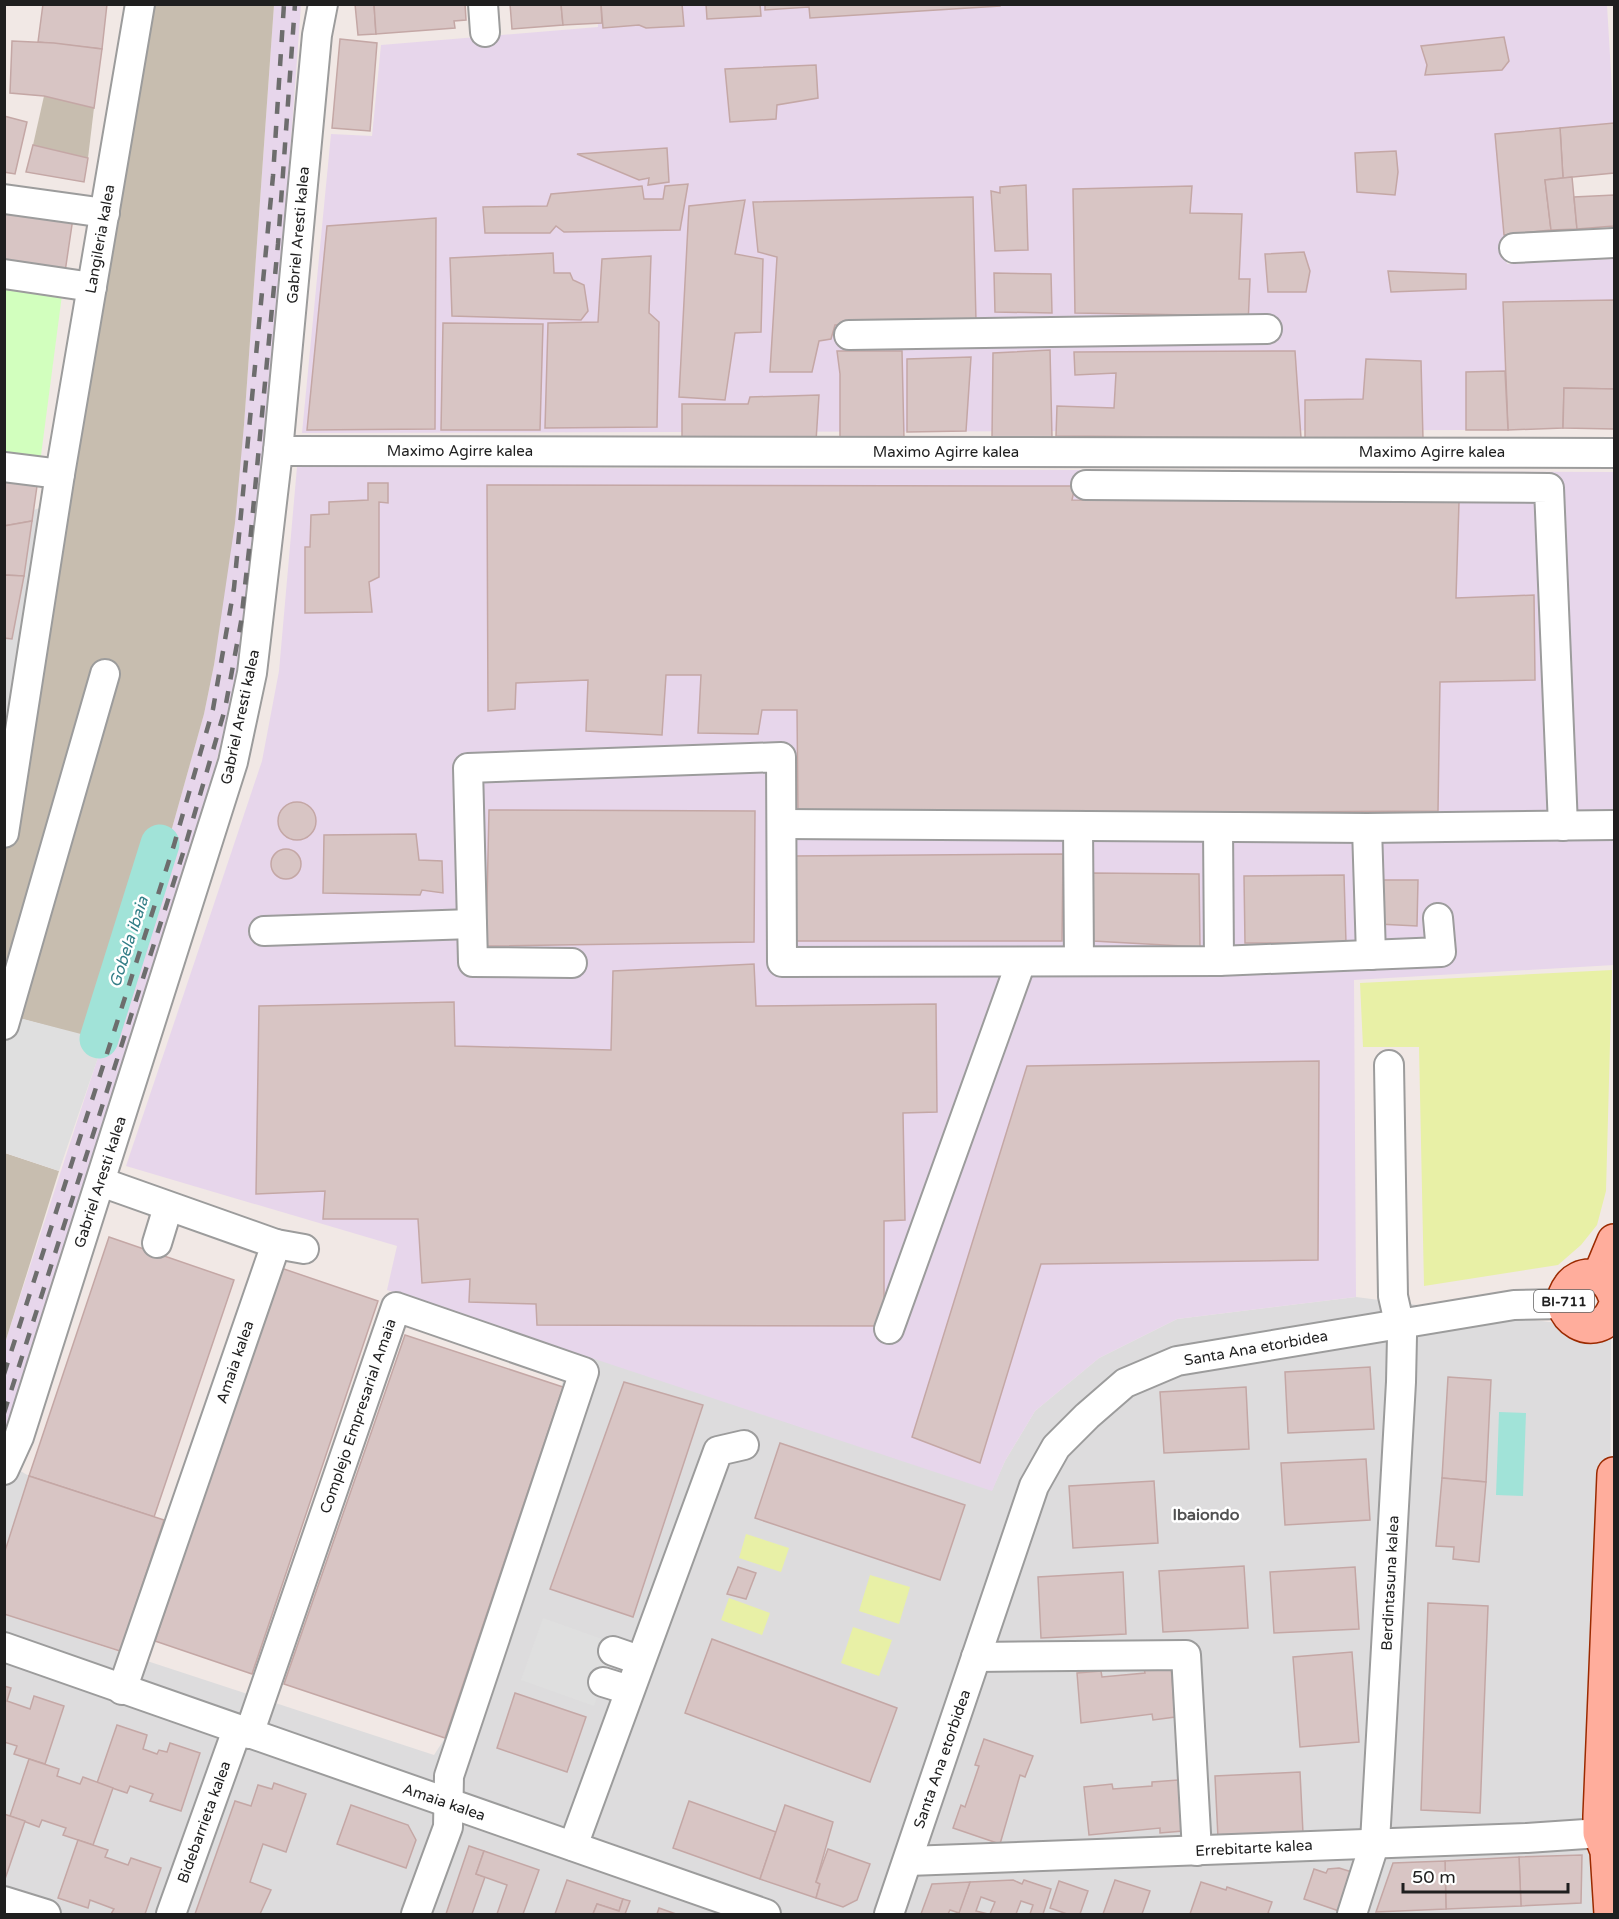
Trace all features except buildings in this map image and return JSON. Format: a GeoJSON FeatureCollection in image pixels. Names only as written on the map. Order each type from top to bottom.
{"type":"FeatureCollection","features":[{"type":"Feature","properties":{"kind":"main road","name":"BI-711"},"geometry":{"type":"LineString","coordinates":[[1609,1326],[1591,1327],[1576,1323],[1570,1318],[1564,1304],[1565,1295],[1574,1281],[1582,1277],[1607,1285],[1614,1240]]}},
{"type":"Feature","properties":{"kind":"main road"},"geometry":{"type":"LineString","coordinates":[[1599,1914],[1594,1847],[1600,1833],[1614,1474]]}},
{"type":"Feature","properties":{"kind":"main road"},"geometry":{"type":"LineString","coordinates":[[1600,1833],[1607,1851],[1611,1914]]}},
{"type":"Feature","properties":{"kind":"street","name":"Langileria kalea"},"geometry":{"type":"LineString","coordinates":[[4,833],[60,474],[140,4]]}},
{"type":"Feature","properties":{"kind":"street","name":"Gabriel Aresti kalea"},"geometry":{"type":"LineString","coordinates":[[4,1470],[101,1182],[233,762],[252,673],[278,451],[317,35],[323,4]]}},
{"type":"Feature","properties":{"kind":"street"},"geometry":{"type":"LineString","coordinates":[[4,199],[105,213]]}},
{"type":"Feature","properties":{"kind":"street"},"geometry":{"type":"LineString","coordinates":[[1514,248],[1614,243]]}},
{"type":"Feature","properties":{"kind":"street"},"geometry":{"type":"LineString","coordinates":[[4,274],[92,286]]}},
{"type":"Feature","properties":{"kind":"street"},"geometry":{"type":"LineString","coordinates":[[849,335],[1267,329]]}},
{"type":"Feature","properties":{"kind":"street","name":"Maximo Agirre kalea"},"geometry":{"type":"LineString","coordinates":[[278,451],[1614,453]]}},
{"type":"Feature","properties":{"kind":"street"},"geometry":{"type":"LineString","coordinates":[[4,467],[60,474]]}},
{"type":"Feature","properties":{"kind":"street"},"geometry":{"type":"LineString","coordinates":[[1086,485],[1549,488],[1563,826]]}},
{"type":"Feature","properties":{"kind":"street"},"geometry":{"type":"LineString","coordinates":[[11,1030],[105,674]]}},
{"type":"Feature","properties":{"kind":"street"},"geometry":{"type":"LineString","coordinates":[[572,963],[473,962],[468,768],[782,757],[782,962],[1219,960],[1441,952],[1438,918]]}},
{"type":"Feature","properties":{"kind":"street"},"geometry":{"type":"LineString","coordinates":[[783,824],[1367,828],[1614,825]]}},
{"type":"Feature","properties":{"kind":"street"},"geometry":{"type":"LineString","coordinates":[[1078,826],[1079,961]]}},
{"type":"Feature","properties":{"kind":"street"},"geometry":{"type":"LineString","coordinates":[[1218,827],[1219,960]]}},
{"type":"Feature","properties":{"kind":"street"},"geometry":{"type":"LineString","coordinates":[[1367,828],[1371,954]]}},
{"type":"Feature","properties":{"kind":"street"},"geometry":{"type":"LineString","coordinates":[[264,931],[472,924]]}},
{"type":"Feature","properties":{"kind":"street"},"geometry":{"type":"LineString","coordinates":[[889,1329],[1021,962]]}},
{"type":"Feature","properties":{"kind":"street","name":"Berdintasuna kalea"},"geometry":{"type":"LineString","coordinates":[[1352,1914],[1375,1842],[1401,1382],[1399,1323],[1393,1296],[1389,1065]]}},
{"type":"Feature","properties":{"kind":"street"},"geometry":{"type":"LineString","coordinates":[[101,1182],[276,1244],[304,1249]]}},
{"type":"Feature","properties":{"kind":"street"},"geometry":{"type":"LineString","coordinates":[[157,1243],[168,1207]]}},
{"type":"Feature","properties":{"kind":"street","name":"Amaia kalea"},"geometry":{"type":"LineString","coordinates":[[122,1690],[276,1244]]}},
{"type":"Feature","properties":{"kind":"street","name":"Santa Ana etorbidea"},"geometry":{"type":"LineString","coordinates":[[889,1914],[1034,1486],[1056,1447],[1125,1383],[1178,1361],[1514,1305],[1564,1304]]}},
{"type":"Feature","properties":{"kind":"street","name":"Complejo Empresarial Amaia"},"geometry":{"type":"LineString","coordinates":[[243,1732],[396,1306],[584,1372],[449,1776],[449,1803]]}},
{"type":"Feature","properties":{"kind":"street"},"geometry":{"type":"LineString","coordinates":[[573,1846],[626,1655],[718,1451],[744,1445]]}},
{"type":"Feature","properties":{"kind":"street","name":"Amaia kalea"},"geometry":{"type":"LineString","coordinates":[[4,1647],[766,1914]]}},
{"type":"Feature","properties":{"kind":"street"},"geometry":{"type":"LineString","coordinates":[[976,1657],[1186,1655],[1197,1851]]}},
{"type":"Feature","properties":{"kind":"street","name":"Bidebarrieta kalea"},"geometry":{"type":"LineString","coordinates":[[171,1914],[243,1732]]}},
{"type":"Feature","properties":{"kind":"street"},"geometry":{"type":"LineString","coordinates":[[416,1914],[448,1827],[449,1803]]}},
{"type":"Feature","properties":{"kind":"street","name":"Errebitarte kalea"},"geometry":{"type":"LineString","coordinates":[[908,1861],[1527,1838],[1600,1833]]}},
{"type":"Feature","properties":{"kind":"street"},"geometry":{"type":"LineString","coordinates":[[4,1901],[46,1914]]}},
{"type":"Feature","properties":{"kind":"shaded area"},"geometry":{"type":"Polygon","coordinates":[[[596,4],[1607,5],[1614,123],[1495,135],[1507,264],[1614,259],[1614,300],[1503,302],[1505,371],[1466,372],[1466,430],[302,433],[331,134],[372,136],[381,45],[598,27],[596,4]]]}},
{"type":"Feature","properties":{"kind":"shaded area"},"geometry":{"type":"Polygon","coordinates":[[[141,5],[274,5],[244,425],[235,523],[214,665],[204,714],[169,839],[154,851],[149,862],[92,1038],[4,1014],[5,840],[141,5]]]}},
{"type":"Feature","properties":{"kind":"shaded area"},"geometry":{"type":"Polygon","coordinates":[[[274,5],[301,5],[272,397],[241,669],[203,811],[6,1430],[5,1343],[169,839],[204,714],[214,665],[244,425],[274,5]]]}},
{"type":"Feature","properties":{"kind":"shaded area"},"geometry":{"type":"Polygon","coordinates":[[[44,96],[94,108],[88,158],[33,145],[44,96]]]}},
{"type":"Feature","properties":{"kind":"shaded area"},"geometry":{"type":"Polygon","coordinates":[[[297,467],[1614,472],[1614,965],[1354,980],[1356,1297],[1177,1319],[1099,1358],[1035,1411],[1005,1461],[992,1491],[387,1290],[397,1246],[126,1166],[262,761],[279,671],[297,467]]]}},
{"type":"Feature","properties":{"kind":"shaded area"},"geometry":{"type":"Polygon","coordinates":[[[43,507],[5,753],[5,519],[43,507]]]}},
{"type":"Feature","properties":{"kind":"shaded area"},"geometry":{"type":"Polygon","coordinates":[[[4,1014],[104,1040],[59,1171],[5,1153],[4,1014]]]}},
{"type":"Feature","properties":{"kind":"shaded area"},"geometry":{"type":"Polygon","coordinates":[[[5,1153],[59,1171],[5,1343],[5,1153]]]}},
{"type":"Feature","properties":{"kind":"shaded area"},"geometry":{"type":"Polygon","coordinates":[[[1356,1297],[1611,1330],[1610,1619],[1614,1914],[5,1914],[4,1614],[434,1755],[445,1738],[573,1351],[992,1490],[1005,1461],[1035,1411],[1099,1358],[1177,1319],[1356,1297]]]}},
{"type":"Feature","properties":{"kind":"shaded area"},"geometry":{"type":"Polygon","coordinates":[[[5,1462],[29,1476],[5,1554],[5,1462]]]}},
{"type":"Feature","properties":{"kind":"shaded area"},"geometry":{"type":"Polygon","coordinates":[[[543,1618],[616,1644],[594,1706],[521,1680],[543,1618]]]}},
{"type":"Feature","properties":{"kind":"green space"},"geometry":{"type":"Polygon","coordinates":[[[4,263],[65,272],[37,486],[5,481],[4,263]]]}},
{"type":"Feature","properties":{"kind":"green space"},"geometry":{"type":"Polygon","coordinates":[[[1612,970],[1606,1191],[1597,1225],[1581,1245],[1558,1265],[1424,1286],[1419,1047],[1363,1047],[1360,983],[1612,970]]]}},
{"type":"Feature","properties":{"kind":"green space"},"geometry":{"type":"Polygon","coordinates":[[[746,1534],[789,1548],[781,1572],[739,1558],[746,1534]]]}},
{"type":"Feature","properties":{"kind":"green space"},"geometry":{"type":"Polygon","coordinates":[[[870,1575],[910,1587],[899,1624],[859,1611],[870,1575]]]}},
{"type":"Feature","properties":{"kind":"green space"},"geometry":{"type":"Polygon","coordinates":[[[729,1598],[770,1613],[762,1635],[721,1620],[729,1598]]]}},
{"type":"Feature","properties":{"kind":"green space"},"geometry":{"type":"Polygon","coordinates":[[[853,1627],[892,1640],[879,1676],[841,1663],[853,1627]]]}},
{"type":"Feature","properties":{"kind":"water"},"geometry":{"type":"Polygon","coordinates":[[[1499,1412],[1526,1413],[1523,1496],[1496,1495],[1499,1412]]]}},
{"type":"Feature","properties":{"kind":"waterway","name":"Gobela ibaia"},"geometry":{"type":"LineString","coordinates":[[99,1039],[160,844]]}},
{"type":"Feature","properties":{"kind":"railway"},"geometry":{"type":"LineString","coordinates":[[4,1374],[174,845],[213,709],[234,588],[273,176],[284,4]]}},
{"type":"Feature","properties":{"kind":"railway"},"geometry":{"type":"LineString","coordinates":[[4,1413],[184,850],[225,709],[241,622],[251,532],[278,244],[295,4]]}},
{"type":"Feature","properties":{"kind":"district","name":"Ibaiondo"},"geometry":{"type":"Point","coordinates":[1206,1515]}}]}
